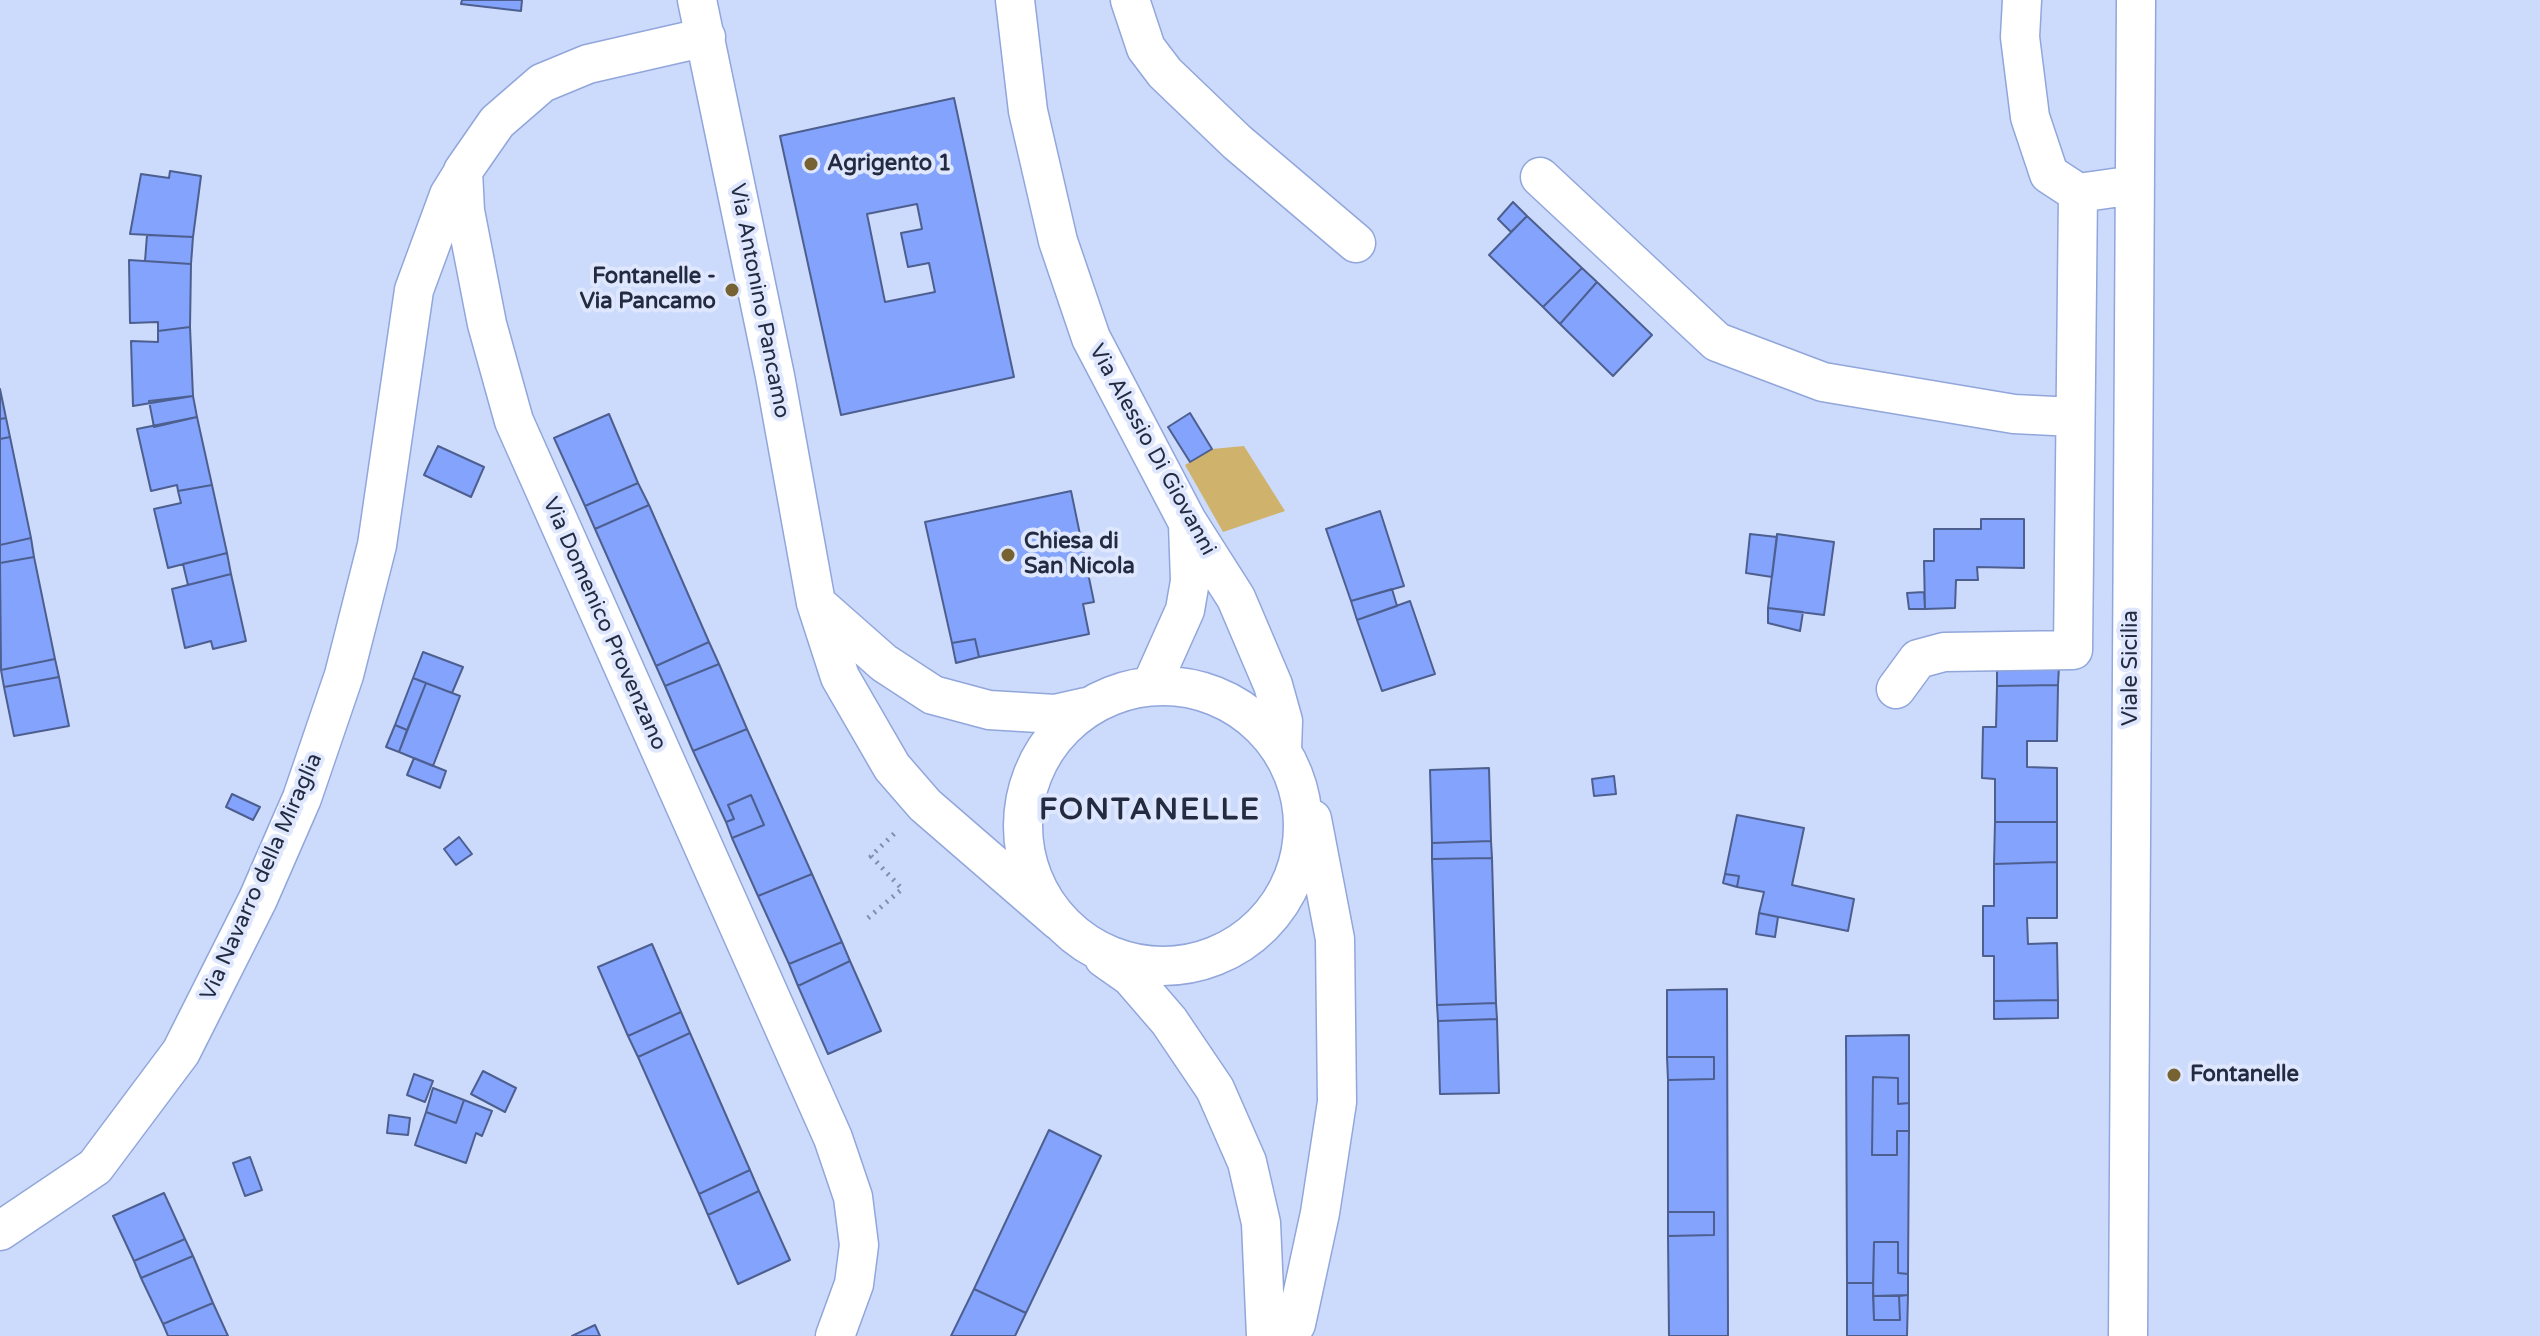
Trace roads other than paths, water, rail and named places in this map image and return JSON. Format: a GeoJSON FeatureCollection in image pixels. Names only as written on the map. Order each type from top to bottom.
{"type":"FeatureCollection","features":[{"type":"Feature","properties":{"kind":"street","name":"Via Antonino Pancamo"},"geometry":{"type":"LineString","coordinates":[[697,0],[816,603],[840,677],[892,767],[925,805],[1070,932]]}},
{"type":"Feature","properties":{"kind":"street","name":"Via Alessio Di Giovanni"},"geometry":{"type":"LineString","coordinates":[[1015,0],[1028,111],[1058,241],[1091,338],[1187,521],[1236,598],[1267,671],[1283,721],[1282,750]]}},
{"type":"Feature","properties":{"kind":"street"},"geometry":{"type":"LineString","coordinates":[[1130,0],[1146,48],[1165,73],[1237,142],[1356,243]]}},
{"type":"Feature","properties":{"kind":"street"},"geometry":{"type":"LineString","coordinates":[[2022,0],[2020,37],[2030,117],[2049,174],[2078,193],[2135,185]]}},
{"type":"Feature","properties":{"kind":"street","name":"Viale Sicilia"},"geometry":{"type":"LineString","coordinates":[[2128,1336],[2136,0]]}},
{"type":"Feature","properties":{"kind":"street"},"geometry":{"type":"LineString","coordinates":[[463,171],[497,122],[542,83],[588,64],[706,37]]}},
{"type":"Feature","properties":{"kind":"street","name":"Via Navarro della Miraglia"},"geometry":{"type":"LineString","coordinates":[[0,1231],[95,1167],[181,1052],[258,899],[302,798],[344,675],[377,545],[414,290],[449,195],[463,171]]}},
{"type":"Feature","properties":{"kind":"street","name":"Via Domenico Provenzano"},"geometry":{"type":"LineString","coordinates":[[463,171],[474,266],[514,421],[833,1138],[853,1197],[859,1245],[854,1284],[835,1336]]}},
{"type":"Feature","properties":{"kind":"street"},"geometry":{"type":"LineString","coordinates":[[1540,177],[1717,342],[1823,382],[2014,414],[2074,417]]}},
{"type":"Feature","properties":{"kind":"street"},"geometry":{"type":"LineString","coordinates":[[1896,689],[1918,659],[1944,652],[2073,650],[2078,193]]}},
{"type":"Feature","properties":{"kind":"street"},"geometry":{"type":"LineString","coordinates":[[1151,686],[1185,610],[1190,581],[1187,521]]}},
{"type":"Feature","properties":{"kind":"street"},"geometry":{"type":"LineString","coordinates":[[816,603],[884,663],[933,695],[989,710],[1055,714],[1086,707]]}},
{"type":"Feature","properties":{"kind":"street","name":"Via Alessio Di Giovanni"},"geometry":{"type":"LineString","coordinates":[[1266,1336],[1261,1223],[1247,1162],[1215,1089],[1169,1021],[1131,977],[1070,932],[1032,880],[1022,832],[1024,797],[1037,763],[1065,724],[1086,707],[1131,688],[1162,685],[1210,693],[1234,704],[1259,723],[1282,750],[1311,813],[1335,939],[1337,1102],[1320,1213],[1296,1324],[1289,1336]]}},
{"type":"Feature","properties":{"kind":"street","name":"Via Alessio Di Giovanni"},"geometry":{"type":"LineString","coordinates":[[1070,932],[1127,963],[1165,968],[1213,958],[1245,942],[1279,907],[1294,880],[1304,832],[1301,795]]}},
{"type":"Feature","properties":{"kind":"place","name":"Agrigento 1"},"geometry":{"type":"Point","coordinates":[811,164]}},
{"type":"Feature","properties":{"kind":"place","name":"Fontanelle - Via Pancamo"},"geometry":{"type":"Point","coordinates":[732,290]}},
{"type":"Feature","properties":{"kind":"place","name":"Chiesa di San Nicola"},"geometry":{"type":"Point","coordinates":[1008,555]}},
{"type":"Feature","properties":{"kind":"place","name":"Fontanelle"},"geometry":{"type":"Point","coordinates":[2174,1075]}},
{"type":"Feature","properties":{"kind":"district","name":"FONTANELLE"},"geometry":{"type":"Point","coordinates":[1150,811]}}]}
